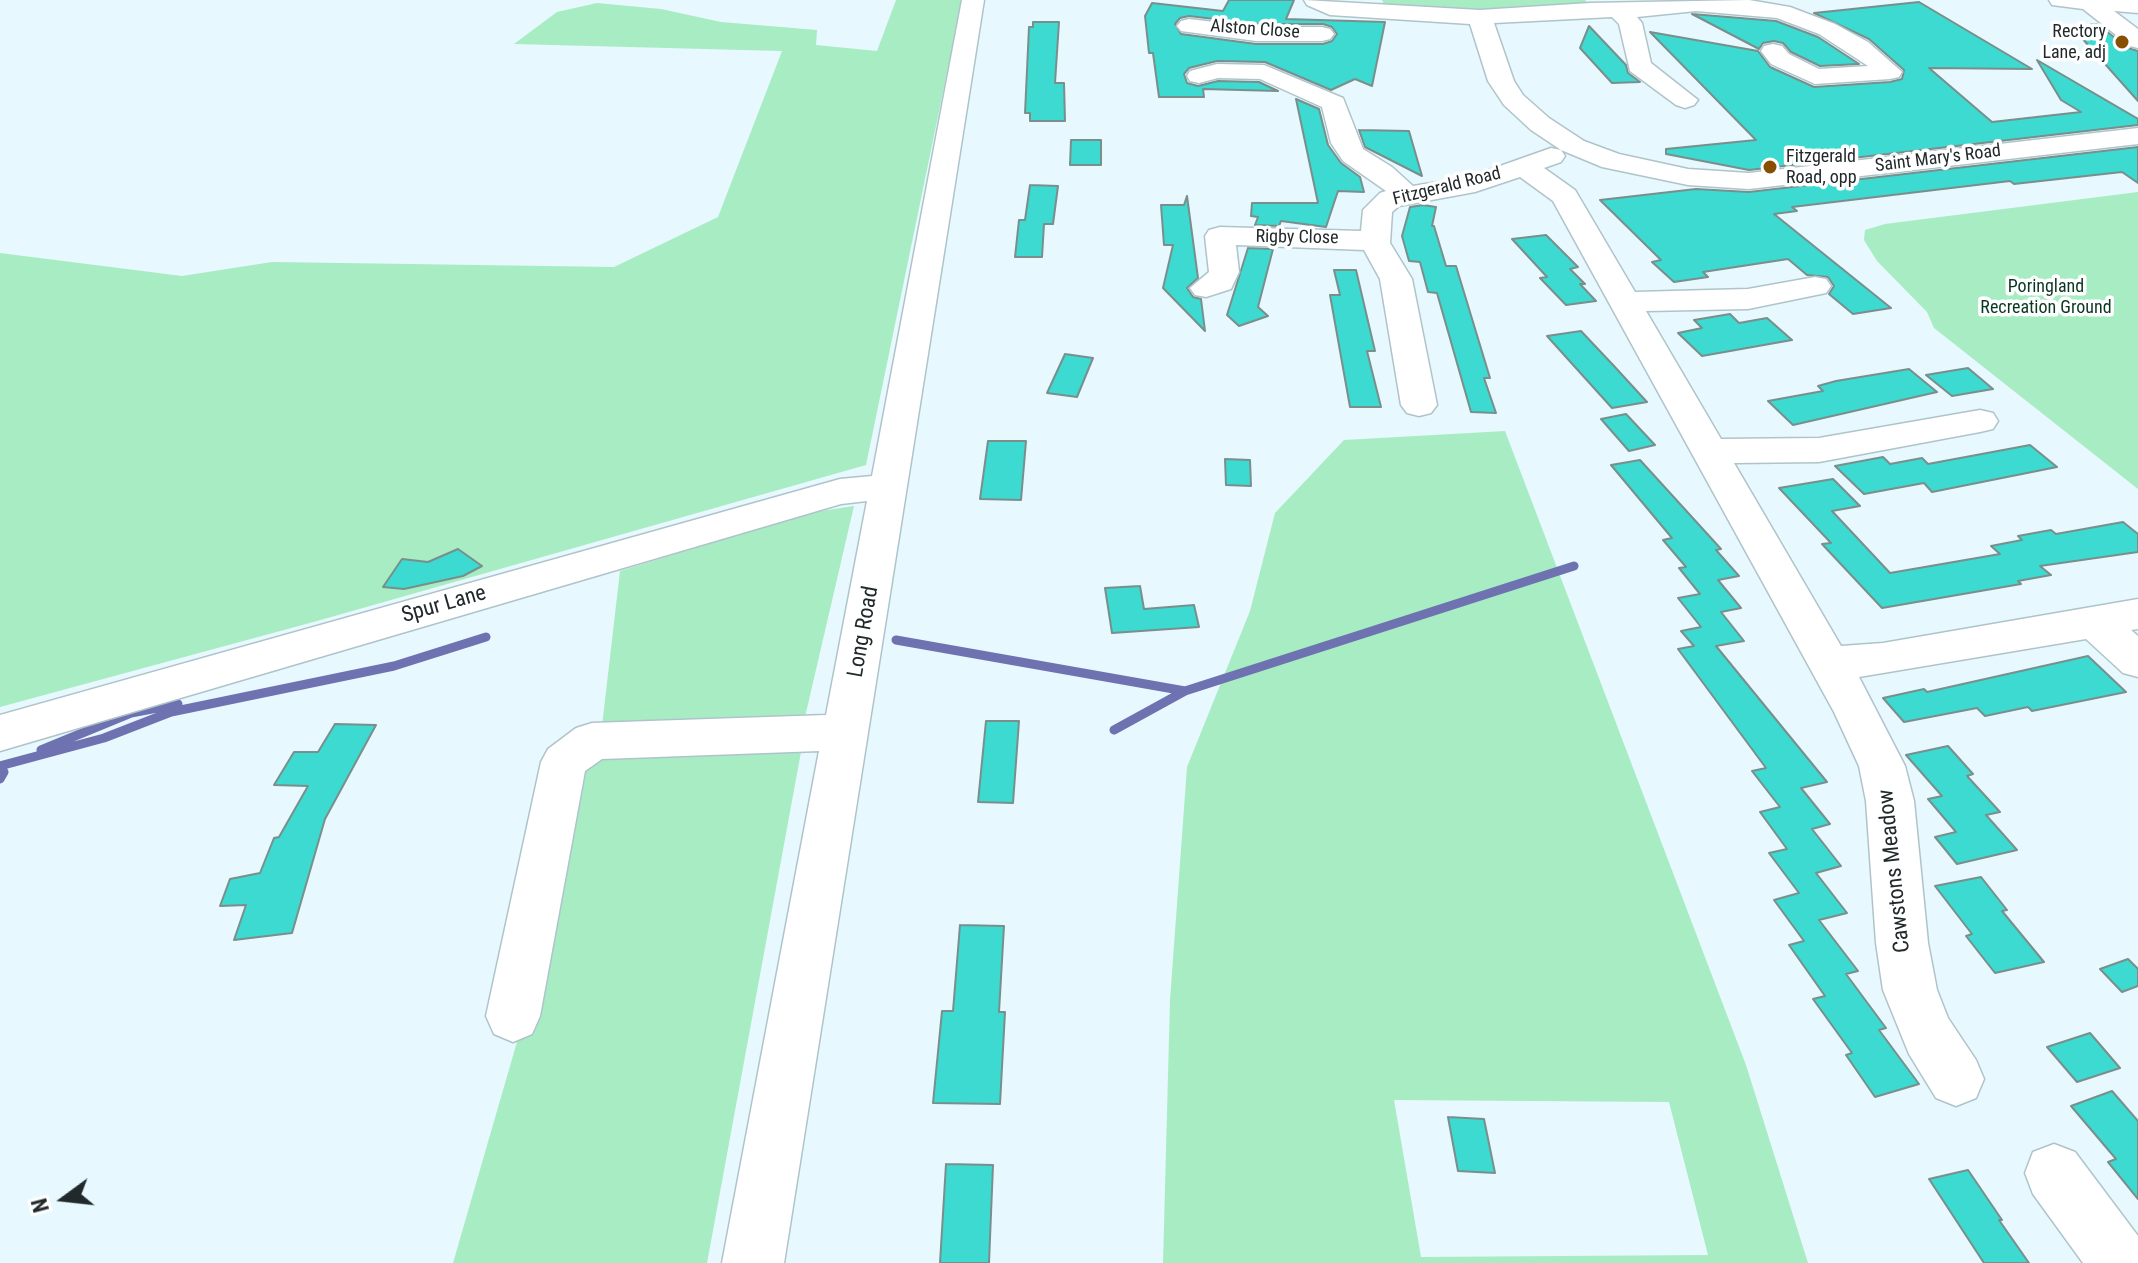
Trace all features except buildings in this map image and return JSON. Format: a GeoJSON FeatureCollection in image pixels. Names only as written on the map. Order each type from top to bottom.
{"type":"FeatureCollection","features":[{"type":"Feature","properties":{"kind":"street","name":"Long Road"},"geometry":{"type":"LineString","coordinates":[[753,1263],[973,0]]}},
{"type":"Feature","properties":{"kind":"street"},"geometry":{"type":"LineString","coordinates":[[2060,0],[2138,6]]}},
{"type":"Feature","properties":{"kind":"street"},"geometry":{"type":"LineString","coordinates":[[1322,4],[1359,12],[1480,17],[1719,3],[1801,8],[1890,72]]}},
{"type":"Feature","properties":{"kind":"street"},"geometry":{"type":"LineString","coordinates":[[2090,3],[2138,41]]}},
{"type":"Feature","properties":{"kind":"street","name":"Alston Close"},"geometry":{"type":"LineString","coordinates":[[1190,22],[1256,34],[1323,39],[1318,15],[1322,4]]}},
{"type":"Feature","properties":{"kind":"street"},"geometry":{"type":"LineString","coordinates":[[1619,11],[1630,23],[1639,66],[1682,92]]}},
{"type":"Feature","properties":{"kind":"street","name":"Saint Mary's Road"},"geometry":{"type":"LineString","coordinates":[[1480,17],[1489,37],[1492,59],[1513,100],[1540,124],[1574,147],[1612,161],[1674,175],[1749,181],[2138,136]]}},
{"type":"Feature","properties":{"kind":"street"},"geometry":{"type":"LineString","coordinates":[[1773,51],[1780,59],[1822,85],[1890,72],[1916,74]]}},
{"type":"Feature","properties":{"kind":"street"},"geometry":{"type":"LineString","coordinates":[[1199,76],[1217,71],[1264,72],[1346,99],[1345,143],[1353,155],[1382,173],[1406,195]]}},
{"type":"Feature","properties":{"kind":"street","name":"Fitzgerald Road"},"geometry":{"type":"LineString","coordinates":[[1375,243],[1378,210],[1390,199],[1455,189],[1525,167],[1574,147]]}},
{"type":"Feature","properties":{"kind":"street","name":"Cawstons Meadow"},"geometry":{"type":"LineString","coordinates":[[1525,167],[1542,176],[1565,196],[1829,663],[1882,766],[1890,801],[1902,943],[1910,990],[1928,1035],[1956,1079]]}},
{"type":"Feature","properties":{"kind":"street","name":"Rigby Close"},"geometry":{"type":"LineString","coordinates":[[1206,288],[1220,282],[1224,272],[1219,230],[1375,243]]}},
{"type":"Feature","properties":{"kind":"street"},"geometry":{"type":"LineString","coordinates":[[1375,243],[1396,279],[1419,405]]}},
{"type":"Feature","properties":{"kind":"street"},"geometry":{"type":"LineString","coordinates":[[1623,302],[1748,299],[1815,286]]}},
{"type":"Feature","properties":{"kind":"street"},"geometry":{"type":"LineString","coordinates":[[1708,451],[1819,450],[1980,421]]}},
{"type":"Feature","properties":{"kind":"street","name":"Spur Lane"},"geometry":{"type":"LineString","coordinates":[[0,733],[840,492],[890,486]]}},
{"type":"Feature","properties":{"kind":"street"},"geometry":{"type":"LineString","coordinates":[[1829,663],[1883,659],[2138,614]]}},
{"type":"Feature","properties":{"kind":"street"},"geometry":{"type":"LineString","coordinates":[[2096,623],[2138,661]]}},
{"type":"Feature","properties":{"kind":"street"},"geometry":{"type":"LineString","coordinates":[[513,1016],[564,762],[592,741],[847,732]]}},
{"type":"Feature","properties":{"kind":"street"},"geometry":{"type":"LineString","coordinates":[[2054,1173],[2120,1263]]}},
{"type":"Feature","properties":{"kind":"green space"},"geometry":{"type":"Polygon","coordinates":[[[896,0],[962,0],[866,465],[317,621],[0,707],[0,253],[182,276],[272,262],[614,267],[718,217],[782,51],[514,44],[557,12],[597,3],[661,9],[721,22],[817,30],[816,45],[877,51],[896,0]]]}},
{"type":"Feature","properties":{"kind":"green space"},"geometry":{"type":"Polygon","coordinates":[[[1382,0],[1585,0],[1590,5],[1532,11],[1386,9],[1382,0]]]}},
{"type":"Feature","properties":{"kind":"green space","name":"Poringland Recreation Ground"},"geometry":{"type":"Polygon","coordinates":[[[2138,192],[2138,489],[1934,328],[1927,312],[1877,261],[1864,240],[1865,230],[1885,224],[2138,192]]]}},
{"type":"Feature","properties":{"kind":"green space"},"geometry":{"type":"Polygon","coordinates":[[[1505,431],[1746,1065],[1808,1263],[1163,1263],[1170,1000],[1187,767],[1250,611],[1275,513],[1344,440],[1505,431]],[[1394,1100],[1421,1257],[1708,1255],[1669,1102],[1394,1100]]]}},
{"type":"Feature","properties":{"kind":"green space"},"geometry":{"type":"Polygon","coordinates":[[[854,506],[805,717],[602,726],[620,571],[808,513],[854,506]]]}},
{"type":"Feature","properties":{"kind":"green space"},"geometry":{"type":"Polygon","coordinates":[[[801,752],[707,1263],[453,1263],[519,1035],[575,784],[589,765],[617,755],[801,752]]]}},
{"type":"Feature","properties":{"kind":"waterway"},"geometry":{"type":"LineString","coordinates":[[1185,691],[1574,566]]}},
{"type":"Feature","properties":{"kind":"waterway"},"geometry":{"type":"LineString","coordinates":[[0,766],[104,738],[171,712],[394,666],[486,637]]}},
{"type":"Feature","properties":{"kind":"waterway"},"geometry":{"type":"LineString","coordinates":[[896,640],[1185,691]]}},
{"type":"Feature","properties":{"kind":"waterway"},"geometry":{"type":"LineString","coordinates":[[1114,730],[1185,691]]}},
{"type":"Feature","properties":{"kind":"waterway"},"geometry":{"type":"LineString","coordinates":[[41,750],[131,713],[178,704]]}},
{"type":"Feature","properties":{"kind":"waterway"},"geometry":{"type":"LineString","coordinates":[[0,770],[4,772],[0,779]]}},
{"type":"Feature","properties":{"kind":"place","name":"Rectory Lane, adj"},"geometry":{"type":"Point","coordinates":[2122,42]}},
{"type":"Feature","properties":{"kind":"place","name":"Fitzgerald Road, opp"},"geometry":{"type":"Point","coordinates":[1770,167]}}]}
